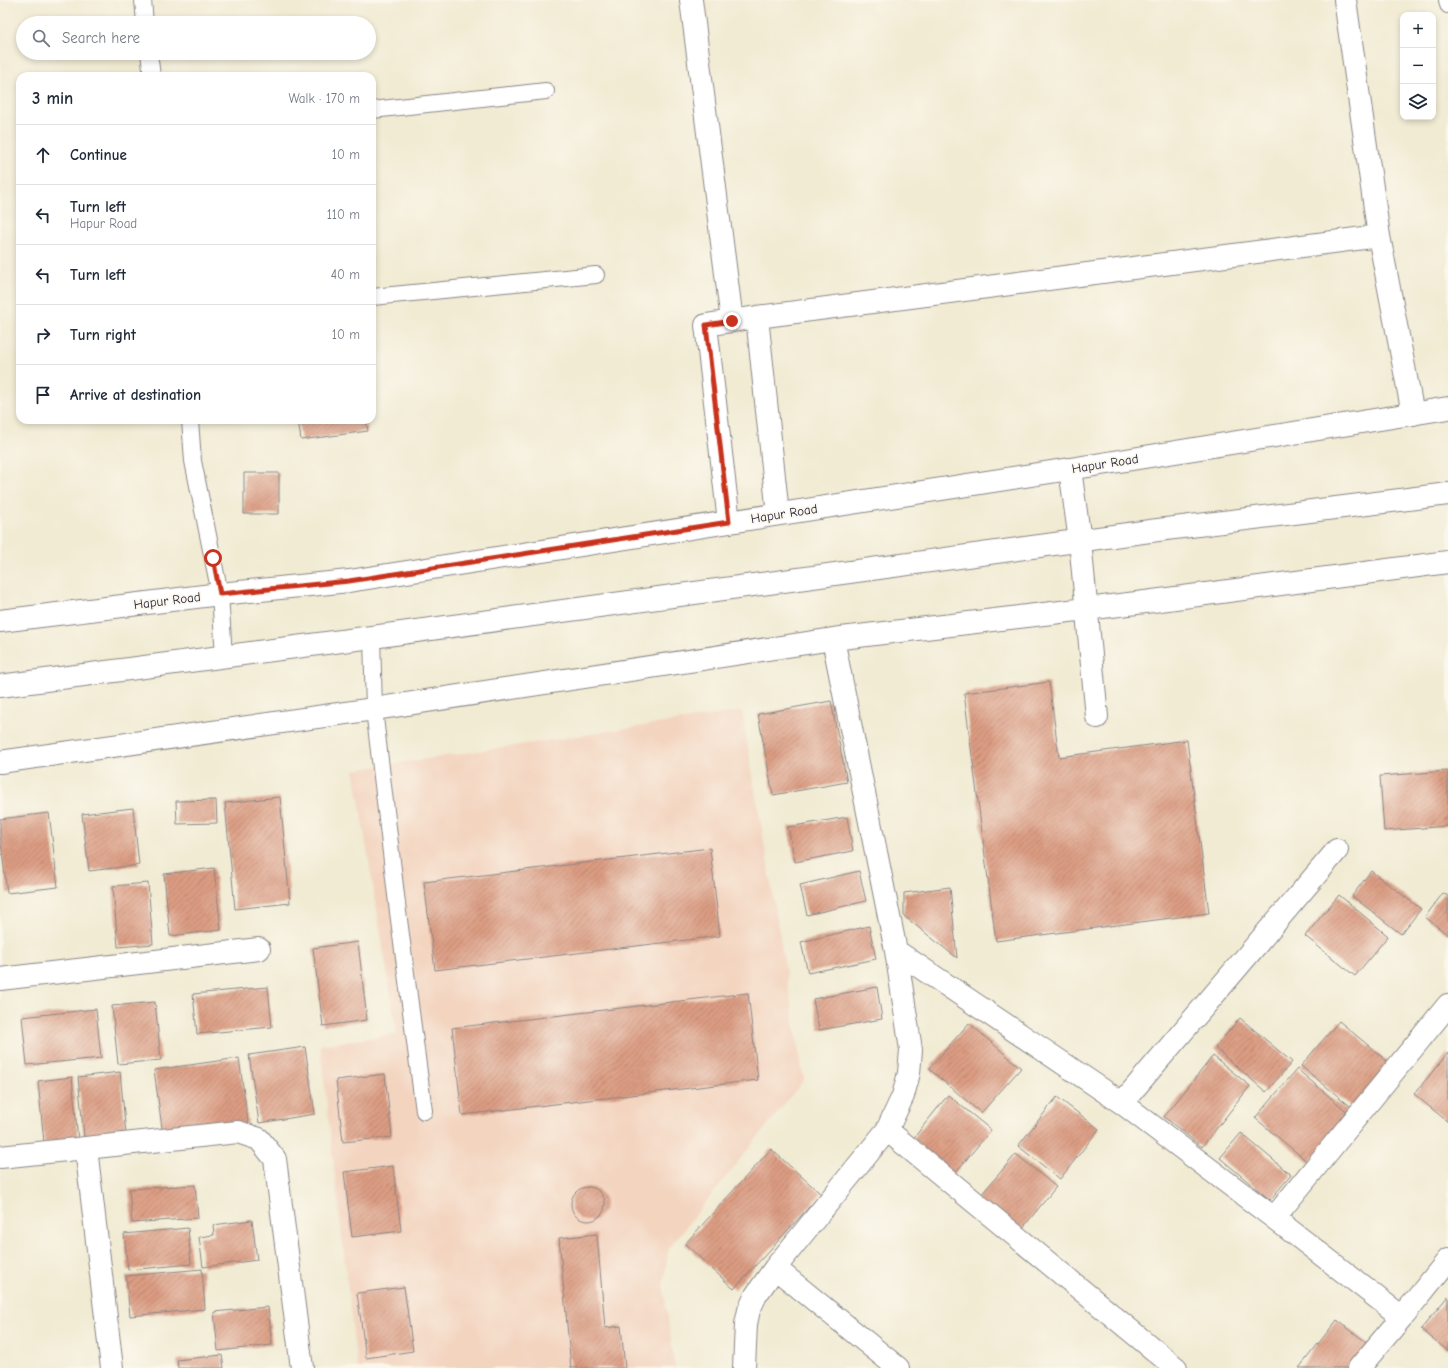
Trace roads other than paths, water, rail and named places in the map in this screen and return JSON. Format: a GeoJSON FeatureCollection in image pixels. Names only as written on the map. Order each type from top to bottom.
{"type":"FeatureCollection","features":[{"type":"Feature","properties":{"kind":"street"},"geometry":{"type":"LineString","coordinates":[[691,0],[732,321]]}},
{"type":"Feature","properties":{"kind":"street"},"geometry":{"type":"LineString","coordinates":[[1346,0],[1379,236],[1413,414]]}},
{"type":"Feature","properties":{"kind":"street"},"geometry":{"type":"LineString","coordinates":[[729,522],[706,325],[757,317],[1379,236]]}},
{"type":"Feature","properties":{"kind":"street"},"geometry":{"type":"LineString","coordinates":[[757,317],[778,514]]}},
{"type":"Feature","properties":{"kind":"street","name":"Hapur Road"},"geometry":{"type":"LineString","coordinates":[[0,621],[220,594],[349,581],[1070,469],[1448,408]]}},
{"type":"Feature","properties":{"kind":"street"},"geometry":{"type":"LineString","coordinates":[[1070,469],[1080,541],[1097,717]]}},
{"type":"Feature","properties":{"kind":"street"},"geometry":{"type":"LineString","coordinates":[[0,686],[1166,529],[1448,494]]}},
{"type":"Feature","properties":{"kind":"street"},"geometry":{"type":"LineString","coordinates":[[0,762],[374,709],[833,638],[1086,609],[1448,562]]}},
{"type":"Feature","properties":{"kind":"street"},"geometry":{"type":"LineString","coordinates":[[744,1368],[746,1324],[749,1310],[756,1295],[774,1268],[887,1130],[903,1096],[909,1074],[911,1050],[896,950],[833,638]]}},
{"type":"Feature","properties":{"kind":"street"},"geometry":{"type":"LineString","coordinates":[[1122,1103],[1337,850]]}},
{"type":"Feature","properties":{"kind":"street"},"geometry":{"type":"LineString","coordinates":[[0,979],[260,949]]}},
{"type":"Feature","properties":{"kind":"street"},"geometry":{"type":"LineString","coordinates":[[896,950],[1122,1103],[1402,1317]]}},
{"type":"Feature","properties":{"kind":"street"},"geometry":{"type":"LineString","coordinates":[[1274,1218],[1448,1005]]}},
{"type":"Feature","properties":{"kind":"street"},"geometry":{"type":"LineString","coordinates":[[887,1130],[1176,1368]]}},
{"type":"Feature","properties":{"kind":"street"},"geometry":{"type":"LineString","coordinates":[[0,1157],[238,1132],[259,1138],[275,1159],[302,1368]]}},
{"type":"Feature","properties":{"kind":"street"},"geometry":{"type":"LineString","coordinates":[[86,1148],[112,1368]]}},
{"type":"Feature","properties":{"kind":"street"},"geometry":{"type":"LineString","coordinates":[[1360,1368],[1448,1260]]}},
{"type":"Feature","properties":{"kind":"street"},"geometry":{"type":"LineString","coordinates":[[774,1268],[898,1368]]}},
{"type":"Feature","properties":{"kind":"lane"},"geometry":{"type":"LineString","coordinates":[[143,0],[145,16]]}},
{"type":"Feature","properties":{"kind":"lane"},"geometry":{"type":"LineString","coordinates":[[1447,0],[1448,5]]}},
{"type":"Feature","properties":{"kind":"lane"},"geometry":{"type":"LineString","coordinates":[[150,60],[151,72]]}},
{"type":"Feature","properties":{"kind":"lane"},"geometry":{"type":"LineString","coordinates":[[376,110],[546,91]]}},
{"type":"Feature","properties":{"kind":"lane"},"geometry":{"type":"LineString","coordinates":[[376,297],[596,275]]}},
{"type":"Feature","properties":{"kind":"lane"},"geometry":{"type":"LineString","coordinates":[[190,424],[193,461],[220,594],[224,656]]}},
{"type":"Feature","properties":{"kind":"lane"},"geometry":{"type":"LineString","coordinates":[[372,637],[374,709],[424,1112]]}}]}
